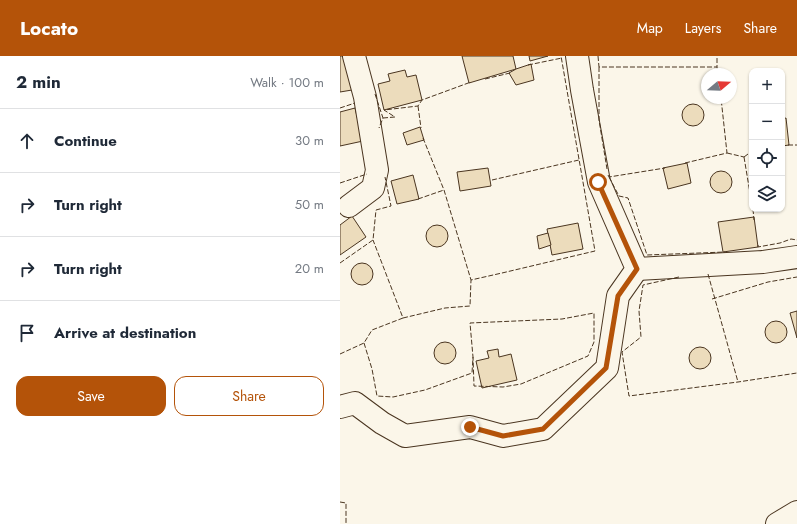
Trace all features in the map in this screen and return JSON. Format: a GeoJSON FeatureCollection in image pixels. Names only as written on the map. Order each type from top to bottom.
{"type":"FeatureCollection","features":[{"type":"Feature","properties":{"kind":"street"},"geometry":{"type":"LineString","coordinates":[[349,206],[372,188],[377,170],[365,97],[354,56]]}},
{"type":"Feature","properties":{"kind":"street"},"geometry":{"type":"LineString","coordinates":[[577,56],[598,182],[637,269]]}},
{"type":"Feature","properties":{"kind":"street"},"geometry":{"type":"LineString","coordinates":[[637,269],[763,262],[797,257]]}},
{"type":"Feature","properties":{"kind":"street"},"geometry":{"type":"LineString","coordinates":[[340,407],[355,403],[382,423],[404,436],[470,427],[503,436],[543,429],[606,368],[618,296],[637,269]]}},
{"type":"Feature","properties":{"kind":"street"},"geometry":{"type":"LineString","coordinates":[[777,524],[797,512]]}},
{"type":"Feature","properties":{"kind":"building"},"geometry":{"type":"Polygon","coordinates":[[[340,56],[345,56],[352,90],[340,92],[340,56]]]}},
{"type":"Feature","properties":{"kind":"building"},"geometry":{"type":"Polygon","coordinates":[[[462,56],[513,56],[516,69],[469,83],[462,56]]]}},
{"type":"Feature","properties":{"kind":"building"},"geometry":{"type":"Polygon","coordinates":[[[529,56],[548,56],[530,61],[529,56]]]}},
{"type":"Feature","properties":{"kind":"building"},"geometry":{"type":"Polygon","coordinates":[[[531,64],[534,80],[516,85],[509,73],[531,64]]]}},
{"type":"Feature","properties":{"kind":"building"},"geometry":{"type":"Polygon","coordinates":[[[405,70],[407,77],[416,75],[422,100],[384,110],[378,84],[390,81],[388,74],[405,70]]]}},
{"type":"Feature","properties":{"kind":"building"},"geometry":{"type":"Polygon","coordinates":[[[693,104],[701,107],[704,115],[701,123],[693,126],[685,123],[682,115],[685,107],[693,104]]]}},
{"type":"Feature","properties":{"kind":"building"},"geometry":{"type":"Polygon","coordinates":[[[355,108],[363,141],[340,146],[340,112],[355,108]]]}},
{"type":"Feature","properties":{"kind":"building"},"geometry":{"type":"Polygon","coordinates":[[[785,118],[789,145],[785,146],[785,140],[785,118]]]}},
{"type":"Feature","properties":{"kind":"building"},"geometry":{"type":"Polygon","coordinates":[[[420,127],[424,140],[407,145],[403,133],[420,127]]]}},
{"type":"Feature","properties":{"kind":"building"},"geometry":{"type":"Polygon","coordinates":[[[687,163],[691,183],[668,189],[663,168],[687,163]]]}},
{"type":"Feature","properties":{"kind":"building"},"geometry":{"type":"Polygon","coordinates":[[[488,168],[491,186],[460,191],[457,172],[488,168]]]}},
{"type":"Feature","properties":{"kind":"building"},"geometry":{"type":"Polygon","coordinates":[[[721,171],[729,174],[732,182],[729,190],[721,193],[713,190],[710,182],[713,174],[721,171]]]}},
{"type":"Feature","properties":{"kind":"building"},"geometry":{"type":"Polygon","coordinates":[[[413,175],[419,199],[397,204],[391,181],[413,175]]]}},
{"type":"Feature","properties":{"kind":"building"},"geometry":{"type":"Polygon","coordinates":[[[352,216],[366,237],[340,255],[340,225],[352,216]]]}},
{"type":"Feature","properties":{"kind":"building"},"geometry":{"type":"Polygon","coordinates":[[[754,217],[758,247],[723,252],[718,222],[754,217]]]}},
{"type":"Feature","properties":{"kind":"building"},"geometry":{"type":"Polygon","coordinates":[[[578,223],[583,249],[552,255],[547,229],[578,223]]]}},
{"type":"Feature","properties":{"kind":"building"},"geometry":{"type":"Polygon","coordinates":[[[437,225],[445,228],[448,236],[445,244],[437,247],[429,244],[426,236],[429,228],[437,225]]]}},
{"type":"Feature","properties":{"kind":"building"},"geometry":{"type":"Polygon","coordinates":[[[548,233],[551,245],[539,249],[537,236],[548,233]]]}},
{"type":"Feature","properties":{"kind":"building"},"geometry":{"type":"Polygon","coordinates":[[[362,263],[370,266],[373,274],[370,282],[362,285],[354,282],[351,274],[354,266],[362,263]]]}},
{"type":"Feature","properties":{"kind":"building"},"geometry":{"type":"Polygon","coordinates":[[[797,311],[797,338],[790,313],[797,311]]]}},
{"type":"Feature","properties":{"kind":"building"},"geometry":{"type":"Polygon","coordinates":[[[776,321],[780,322],[786,328],[786,336],[780,342],[776,343],[772,342],[766,336],[765,332],[766,328],[772,322],[776,321]]]}},
{"type":"Feature","properties":{"kind":"building"},"geometry":{"type":"Polygon","coordinates":[[[445,342],[453,345],[456,353],[453,361],[445,364],[437,361],[434,353],[437,345],[445,342]]]}},
{"type":"Feature","properties":{"kind":"building"},"geometry":{"type":"Polygon","coordinates":[[[700,347],[708,350],[711,358],[708,366],[700,369],[692,366],[689,358],[692,350],[700,347]]]}},
{"type":"Feature","properties":{"kind":"building"},"geometry":{"type":"Polygon","coordinates":[[[498,349],[499,357],[511,354],[517,380],[482,388],[476,361],[489,358],[487,351],[498,349]]]}},
{"type":"Feature","properties":{"kind":"fence"},"geometry":{"type":"LineString","coordinates":[[403,318],[445,308],[470,306],[471,280],[595,251],[561,56]]}},
{"type":"Feature","properties":{"kind":"fence"},"geometry":{"type":"LineString","coordinates":[[598,56],[599,67],[717,67],[717,56]]}},
{"type":"Feature","properties":{"kind":"fence"},"geometry":{"type":"LineString","coordinates":[[528,65],[562,58]]}},
{"type":"Feature","properties":{"kind":"fence"},"geometry":{"type":"LineString","coordinates":[[599,67],[599,120],[607,169]]}},
{"type":"Feature","properties":{"kind":"fence"},"geometry":{"type":"LineString","coordinates":[[485,79],[510,73]]}},
{"type":"Feature","properties":{"kind":"fence"},"geometry":{"type":"LineString","coordinates":[[383,118],[395,117],[384,110],[418,106],[422,100],[471,82]]}},
{"type":"Feature","properties":{"kind":"fence"},"geometry":{"type":"LineString","coordinates":[[375,94],[383,118],[379,128]]}},
{"type":"Feature","properties":{"kind":"fence"},"geometry":{"type":"LineString","coordinates":[[340,108],[355,103]]}},
{"type":"Feature","properties":{"kind":"fence"},"geometry":{"type":"LineString","coordinates":[[685,163],[727,153],[722,104]]}},
{"type":"Feature","properties":{"kind":"fence"},"geometry":{"type":"LineString","coordinates":[[418,106],[421,128]]}},
{"type":"Feature","properties":{"kind":"fence"},"geometry":{"type":"LineString","coordinates":[[423,138],[444,190],[471,280]]}},
{"type":"Feature","properties":{"kind":"fence"},"geometry":{"type":"LineString","coordinates":[[788,145],[797,145]]}},
{"type":"Feature","properties":{"kind":"fence"},"geometry":{"type":"LineString","coordinates":[[727,153],[744,157]]}},
{"type":"Feature","properties":{"kind":"fence"},"geometry":{"type":"LineString","coordinates":[[744,157],[749,153]]}},
{"type":"Feature","properties":{"kind":"fence"},"geometry":{"type":"LineString","coordinates":[[744,157],[749,187]]}},
{"type":"Feature","properties":{"kind":"fence"},"geometry":{"type":"LineString","coordinates":[[492,180],[579,160]]}},
{"type":"Feature","properties":{"kind":"fence"},"geometry":{"type":"LineString","coordinates":[[608,175],[609,177],[665,168]]}},
{"type":"Feature","properties":{"kind":"fence"},"geometry":{"type":"LineString","coordinates":[[340,183],[367,174]]}},
{"type":"Feature","properties":{"kind":"fence"},"geometry":{"type":"LineString","coordinates":[[340,263],[373,240],[376,210],[391,206],[385,177]]}},
{"type":"Feature","properties":{"kind":"fence"},"geometry":{"type":"LineString","coordinates":[[609,177],[619,196],[628,198],[647,255],[725,252]]}},
{"type":"Feature","properties":{"kind":"fence"},"geometry":{"type":"LineString","coordinates":[[418,199],[444,190]]}},
{"type":"Feature","properties":{"kind":"fence"},"geometry":{"type":"LineString","coordinates":[[753,212],[754,220]]}},
{"type":"Feature","properties":{"kind":"fence"},"geometry":{"type":"LineString","coordinates":[[758,245],[758,247],[780,243],[791,239],[797,240]]}},
{"type":"Feature","properties":{"kind":"fence"},"geometry":{"type":"LineString","coordinates":[[340,354],[364,343],[372,330],[403,318],[373,240]]}},
{"type":"Feature","properties":{"kind":"fence"},"geometry":{"type":"LineString","coordinates":[[708,274],[738,382]]}},
{"type":"Feature","properties":{"kind":"fence"},"geometry":{"type":"LineString","coordinates":[[679,277],[643,285],[639,311],[641,337],[622,352],[629,396],[797,373]]}},
{"type":"Feature","properties":{"kind":"fence"},"geometry":{"type":"LineString","coordinates":[[712,299],[768,282],[797,277]]}},
{"type":"Feature","properties":{"kind":"fence"},"geometry":{"type":"LineString","coordinates":[[364,343],[372,369],[377,396],[393,397],[425,390],[472,373],[473,357],[474,386],[503,387],[521,384],[588,356],[594,342],[594,313],[562,319],[470,323],[473,357]]}},
{"type":"Feature","properties":{"kind":"fence"},"geometry":{"type":"LineString","coordinates":[[340,502],[346,503],[346,524]]}},
{"type":"Feature","properties":{"kind":"route"},"geometry":{"type":"LineString","coordinates":[[470,427],[503,436],[543,429],[606,368],[618,296],[637,269],[598,182]]}}]}
